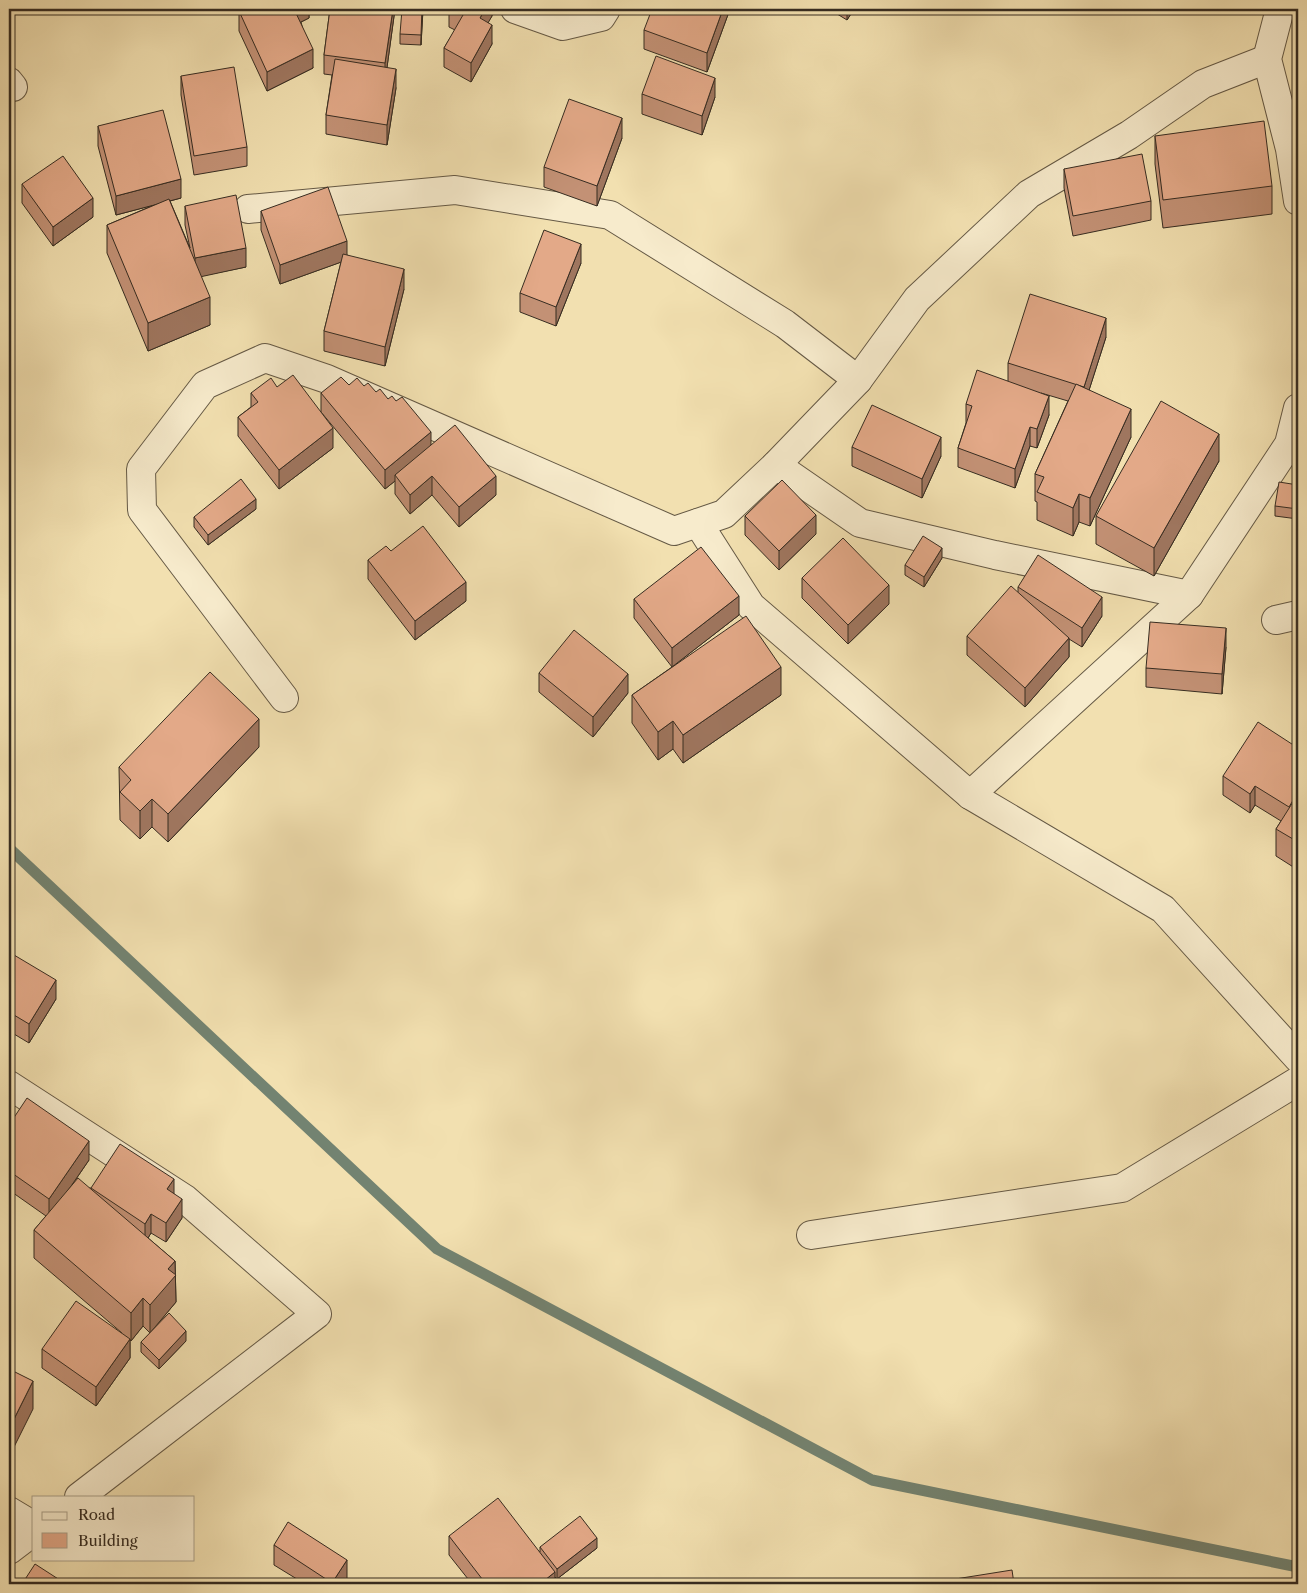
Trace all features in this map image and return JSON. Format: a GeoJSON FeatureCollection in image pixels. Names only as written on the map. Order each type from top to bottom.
{"type":"FeatureCollection","features":[{"type":"Feature","properties":{"kind":"street"},"geometry":{"type":"LineString","coordinates":[[515,9],[563,26],[601,17],[606,9]]}},
{"type":"Feature","properties":{"kind":"street"},"geometry":{"type":"LineString","coordinates":[[1280,9],[1266,59],[1294,149],[1298,201]]}},
{"type":"Feature","properties":{"kind":"street"},"geometry":{"type":"LineString","coordinates":[[284,698],[142,510],[141,469],[205,385],[265,358],[327,378],[674,531],[724,514],[776,465],[858,380],[917,299],[1030,194],[1129,135],[1203,84],[1266,59]]}},
{"type":"Feature","properties":{"kind":"street"},"geometry":{"type":"LineString","coordinates":[[248,209],[455,190],[610,215],[786,324],[858,380]]}},
{"type":"Feature","properties":{"kind":"street"},"geometry":{"type":"LineString","coordinates":[[970,795],[1189,595],[1289,444],[1298,408]]}},
{"type":"Feature","properties":{"kind":"street"},"geometry":{"type":"LineString","coordinates":[[776,465],[860,523],[995,555],[1189,595]]}},
{"type":"Feature","properties":{"kind":"street"},"geometry":{"type":"LineString","coordinates":[[698,523],[751,606],[970,795],[1163,908],[1298,1058]]}},
{"type":"Feature","properties":{"kind":"street"},"geometry":{"type":"LineString","coordinates":[[811,1235],[1122,1188],[1298,1081]]}},
{"type":"Feature","properties":{"kind":"street"},"geometry":{"type":"LineString","coordinates":[[9,1084],[184,1199],[317,1314],[80,1496]]}},
{"type":"Feature","properties":{"kind":"street"},"geometry":{"type":"LineString","coordinates":[[9,1510],[32,1525]]}},
{"type":"Feature","properties":{"kind":"street"},"geometry":{"type":"LineString","coordinates":[[9,1550],[32,1533]]}},
{"type":"Feature","properties":{"kind":"building"},"geometry":{"type":"Polygon","coordinates":[[[244,9],[294,9],[313,49],[267,72],[239,11],[244,9]]]}},
{"type":"Feature","properties":{"kind":"building"},"geometry":{"type":"Polygon","coordinates":[[[330,9],[393,9],[385,63],[324,55],[330,9]]]}},
{"type":"Feature","properties":{"kind":"building"},"geometry":{"type":"Polygon","coordinates":[[[402,9],[422,9],[421,35],[400,34],[402,9]]]}},
{"type":"Feature","properties":{"kind":"building"},"geometry":{"type":"Polygon","coordinates":[[[451,9],[485,9],[480,18],[492,25],[471,63],[444,48],[463,15],[451,9]]]}},
{"type":"Feature","properties":{"kind":"building"},"geometry":{"type":"Polygon","coordinates":[[[652,9],[723,9],[707,53],[644,30],[652,9]]]}},
{"type":"Feature","properties":{"kind":"building"},"geometry":{"type":"Polygon","coordinates":[[[656,56],[715,78],[702,116],[642,94],[656,56]]]}},
{"type":"Feature","properties":{"kind":"building"},"geometry":{"type":"Polygon","coordinates":[[[335,59],[396,69],[387,125],[326,115],[335,59]]]}},
{"type":"Feature","properties":{"kind":"building"},"geometry":{"type":"Polygon","coordinates":[[[234,67],[247,147],[194,156],[181,76],[234,67]]]}},
{"type":"Feature","properties":{"kind":"building"},"geometry":{"type":"Polygon","coordinates":[[[569,99],[622,118],[597,186],[544,167],[569,99]]]}},
{"type":"Feature","properties":{"kind":"building"},"geometry":{"type":"Polygon","coordinates":[[[163,110],[181,179],[116,196],[98,126],[163,110]]]}},
{"type":"Feature","properties":{"kind":"building"},"geometry":{"type":"Polygon","coordinates":[[[1264,121],[1272,186],[1163,200],[1155,136],[1264,121]]]}},
{"type":"Feature","properties":{"kind":"building"},"geometry":{"type":"Polygon","coordinates":[[[1142,154],[1151,201],[1073,216],[1064,169],[1142,154]]]}},
{"type":"Feature","properties":{"kind":"building"},"geometry":{"type":"Polygon","coordinates":[[[63,156],[93,198],[53,227],[22,184],[63,156]]]}},
{"type":"Feature","properties":{"kind":"building"},"geometry":{"type":"Polygon","coordinates":[[[328,187],[347,241],[280,265],[261,211],[328,187]]]}},
{"type":"Feature","properties":{"kind":"building"},"geometry":{"type":"Polygon","coordinates":[[[236,195],[246,248],[195,258],[185,206],[236,195]]]}},
{"type":"Feature","properties":{"kind":"building"},"geometry":{"type":"Polygon","coordinates":[[[169,199],[210,297],[148,323],[107,225],[169,199]]]}},
{"type":"Feature","properties":{"kind":"building"},"geometry":{"type":"Polygon","coordinates":[[[544,230],[581,244],[556,307],[520,293],[544,230]]]}},
{"type":"Feature","properties":{"kind":"building"},"geometry":{"type":"Polygon","coordinates":[[[343,254],[404,269],[385,347],[324,331],[343,254]]]}},
{"type":"Feature","properties":{"kind":"building"},"geometry":{"type":"Polygon","coordinates":[[[1030,294],[1106,318],[1084,387],[1008,363],[1030,294]]]}},
{"type":"Feature","properties":{"kind":"building"},"geometry":{"type":"Polygon","coordinates":[[[977,370],[1049,396],[1037,429],[1030,427],[1015,469],[958,448],[972,406],[966,404],[977,370]]]}},
{"type":"Feature","properties":{"kind":"building"},"geometry":{"type":"Polygon","coordinates":[[[293,375],[333,428],[279,470],[238,417],[258,402],[251,393],[271,378],[277,387],[293,375]]]}},
{"type":"Feature","properties":{"kind":"building"},"geometry":{"type":"Polygon","coordinates":[[[341,377],[349,385],[357,378],[364,386],[368,383],[376,392],[380,389],[388,399],[392,396],[396,401],[402,397],[431,432],[385,470],[321,393],[341,377]]]}},
{"type":"Feature","properties":{"kind":"building"},"geometry":{"type":"Polygon","coordinates":[[[1076,384],[1131,409],[1090,498],[1079,494],[1073,508],[1037,492],[1044,477],[1035,474],[1076,384]]]}},
{"type":"Feature","properties":{"kind":"building"},"geometry":{"type":"Polygon","coordinates":[[[1161,401],[1219,434],[1154,548],[1096,516],[1161,401]]]}},
{"type":"Feature","properties":{"kind":"building"},"geometry":{"type":"Polygon","coordinates":[[[872,405],[941,437],[922,479],[852,447],[872,405]]]}},
{"type":"Feature","properties":{"kind":"building"},"geometry":{"type":"Polygon","coordinates":[[[455,425],[496,476],[459,507],[432,476],[410,495],[395,475],[455,425]]]}},
{"type":"Feature","properties":{"kind":"building"},"geometry":{"type":"Polygon","coordinates":[[[241,479],[256,499],[208,535],[194,517],[241,479]]]}},
{"type":"Feature","properties":{"kind":"building"},"geometry":{"type":"Polygon","coordinates":[[[782,480],[816,515],[779,551],[745,516],[782,480]]]}},
{"type":"Feature","properties":{"kind":"building"},"geometry":{"type":"Polygon","coordinates":[[[1279,482],[1298,485],[1298,509],[1275,506],[1279,482]]]}},
{"type":"Feature","properties":{"kind":"building"},"geometry":{"type":"Polygon","coordinates":[[[423,526],[466,582],[415,621],[368,560],[386,546],[391,551],[423,526]]]}},
{"type":"Feature","properties":{"kind":"building"},"geometry":{"type":"Polygon","coordinates":[[[923,536],[942,548],[924,577],[905,565],[923,536]]]}},
{"type":"Feature","properties":{"kind":"building"},"geometry":{"type":"Polygon","coordinates":[[[843,538],[889,585],[848,625],[802,578],[843,538]]]}},
{"type":"Feature","properties":{"kind":"building"},"geometry":{"type":"Polygon","coordinates":[[[701,547],[739,596],[672,648],[634,599],[701,547]]]}},
{"type":"Feature","properties":{"kind":"building"},"geometry":{"type":"Polygon","coordinates":[[[1038,555],[1102,597],[1082,628],[1018,587],[1038,555]]]}},
{"type":"Feature","properties":{"kind":"building"},"geometry":{"type":"Polygon","coordinates":[[[1011,586],[1069,638],[1025,688],[967,636],[1011,586]]]}},
{"type":"Feature","properties":{"kind":"building"},"geometry":{"type":"Polygon","coordinates":[[[746,616],[781,667],[683,735],[673,721],[658,732],[632,695],[746,616]]]}},
{"type":"Feature","properties":{"kind":"building"},"geometry":{"type":"Polygon","coordinates":[[[1150,622],[1226,628],[1222,674],[1146,668],[1150,622]]]}},
{"type":"Feature","properties":{"kind":"building"},"geometry":{"type":"Polygon","coordinates":[[[574,630],[628,674],[593,717],[539,673],[574,630]]]}},
{"type":"Feature","properties":{"kind":"building"},"geometry":{"type":"Polygon","coordinates":[[[210,672],[259,719],[168,814],[152,799],[140,811],[120,792],[131,780],[119,767],[210,672]]]}},
{"type":"Feature","properties":{"kind":"building"},"geometry":{"type":"Polygon","coordinates":[[[1258,722],[1298,748],[1298,792],[1289,807],[1255,786],[1250,794],[1223,776],[1258,722]]]}},
{"type":"Feature","properties":{"kind":"building"},"geometry":{"type":"Polygon","coordinates":[[[1298,794],[1298,842],[1276,829],[1298,794]]]}},
{"type":"Feature","properties":{"kind":"building"},"geometry":{"type":"Polygon","coordinates":[[[9,952],[56,980],[29,1024],[9,1012],[9,952]]]}},
{"type":"Feature","properties":{"kind":"building"},"geometry":{"type":"Polygon","coordinates":[[[27,1098],[89,1141],[49,1199],[9,1171],[9,1125],[27,1098]]]}},
{"type":"Feature","properties":{"kind":"building"},"geometry":{"type":"Polygon","coordinates":[[[120,1144],[174,1179],[167,1189],[182,1199],[166,1223],[151,1214],[145,1224],[91,1188],[120,1144]]]}},
{"type":"Feature","properties":{"kind":"building"},"geometry":{"type":"Polygon","coordinates":[[[78,1178],[175,1261],[168,1269],[176,1275],[150,1305],[143,1298],[131,1313],[34,1230],[78,1178]]]}},
{"type":"Feature","properties":{"kind":"building"},"geometry":{"type":"Polygon","coordinates":[[[76,1301],[130,1339],[96,1387],[42,1349],[76,1301]]]}},
{"type":"Feature","properties":{"kind":"building"},"geometry":{"type":"Polygon","coordinates":[[[169,1313],[186,1331],[159,1360],[141,1342],[169,1313]]]}},
{"type":"Feature","properties":{"kind":"building"},"geometry":{"type":"Polygon","coordinates":[[[9,1369],[33,1381],[9,1429],[9,1369]]]}},
{"type":"Feature","properties":{"kind":"building"},"geometry":{"type":"Polygon","coordinates":[[[498,1498],[555,1572],[540,1584],[486,1584],[449,1536],[498,1498]]]}},
{"type":"Feature","properties":{"kind":"building"},"geometry":{"type":"Polygon","coordinates":[[[580,1516],[597,1538],[557,1569],[540,1547],[580,1516]]]}},
{"type":"Feature","properties":{"kind":"building"},"geometry":{"type":"Polygon","coordinates":[[[288,1522],[347,1560],[332,1583],[274,1545],[288,1522]]]}},
{"type":"Feature","properties":{"kind":"building"},"geometry":{"type":"Polygon","coordinates":[[[35,1564],[66,1584],[22,1584],[35,1564]]]}},
{"type":"Feature","properties":{"kind":"building"},"geometry":{"type":"Polygon","coordinates":[[[1012,1570],[1014,1584],[924,1584],[1012,1570]]]}},
{"type":"Feature","properties":{"kind":"waterway"},"geometry":{"type":"LineString","coordinates":[[9,848],[437,1249],[872,1480],[1298,1567]]}}]}
